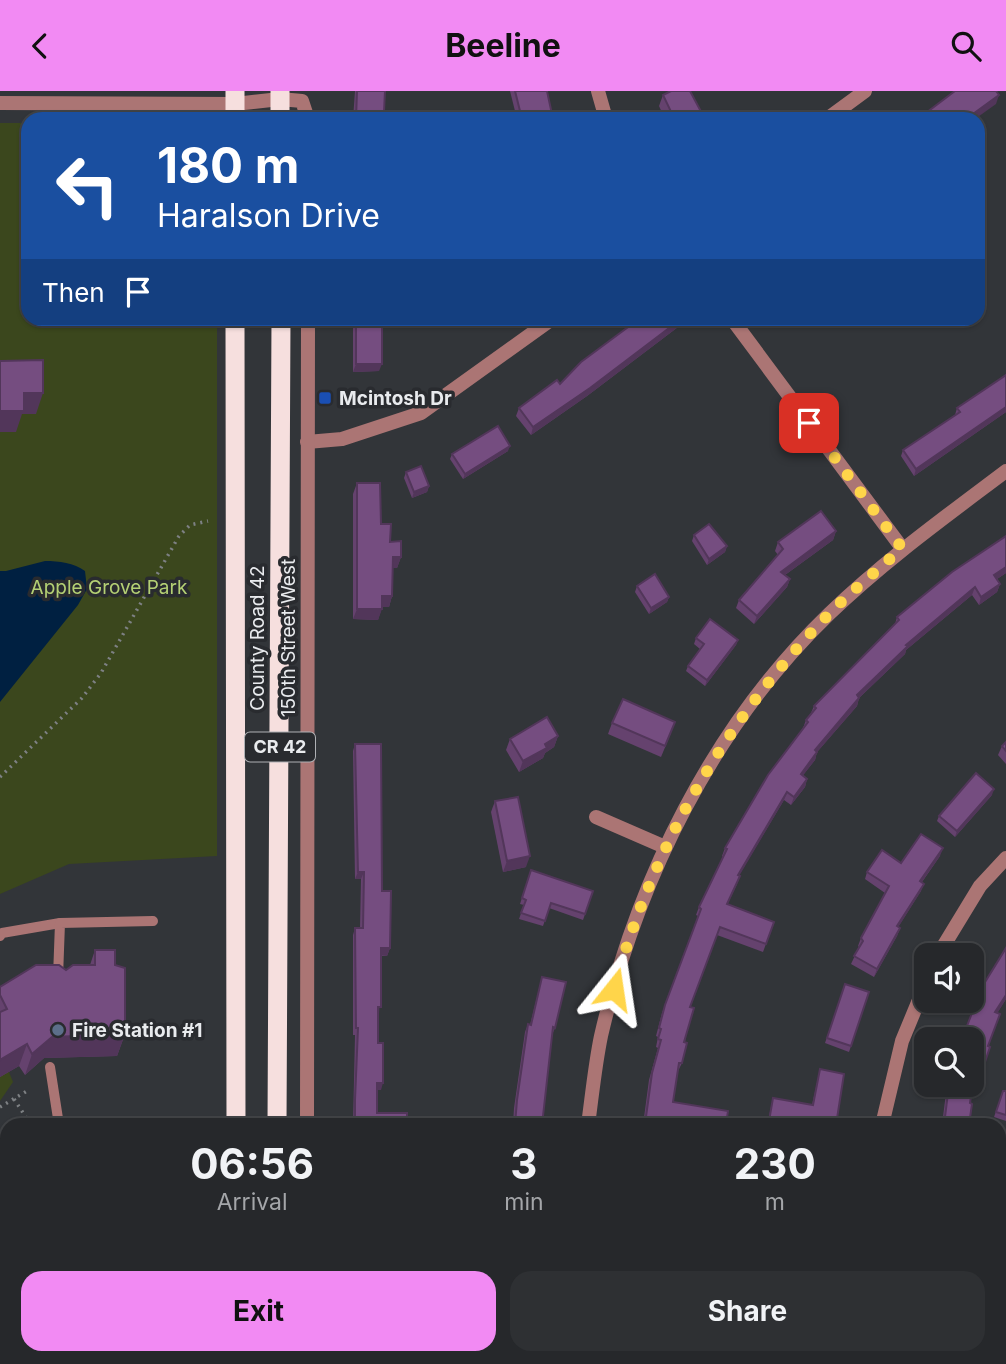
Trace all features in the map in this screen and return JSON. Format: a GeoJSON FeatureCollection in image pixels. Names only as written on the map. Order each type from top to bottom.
{"type":"FeatureCollection","features":[{"type":"Feature","properties":{"kind":"highway","name":"County Road 42"},"geometry":{"type":"LineString","coordinates":[[235,326],[236,1118]]}},
{"type":"Feature","properties":{"kind":"highway","name":"County Road 42"},"geometry":{"type":"LineString","coordinates":[[277,1118],[281,326]]}},
{"type":"Feature","properties":{"kind":"street"},"geometry":{"type":"LineString","coordinates":[[598,91],[604,112]]}},
{"type":"Feature","properties":{"kind":"street"},"geometry":{"type":"LineString","coordinates":[[836,112],[865,91]]}},
{"type":"Feature","properties":{"kind":"street"},"geometry":{"type":"LineString","coordinates":[[0,103],[235,105],[280,95],[302,101],[306,112]]}},
{"type":"Feature","properties":{"kind":"street","name":"150th Street West"},"geometry":{"type":"LineString","coordinates":[[307,326],[307,1118]]}},
{"type":"Feature","properties":{"kind":"street"},"geometry":{"type":"LineString","coordinates":[[307,442],[342,439],[421,412],[542,326]]}},
{"type":"Feature","properties":{"kind":"street"},"geometry":{"type":"LineString","coordinates":[[737,326],[902,548]]}},
{"type":"Feature","properties":{"kind":"street"},"geometry":{"type":"LineString","coordinates":[[589,1118],[601,1038],[628,938],[664,847],[709,765],[768,681],[828,615],[902,548],[1006,471]]}},
{"type":"Feature","properties":{"kind":"street"},"geometry":{"type":"LineString","coordinates":[[596,817],[664,847]]}},
{"type":"Feature","properties":{"kind":"street"},"geometry":{"type":"LineString","coordinates":[[945,943],[980,886],[1006,858]]}},
{"type":"Feature","properties":{"kind":"street"},"geometry":{"type":"LineString","coordinates":[[884,1118],[902,1041],[914,1012]]}},
{"type":"Feature","properties":{"kind":"lane"},"geometry":{"type":"LineString","coordinates":[[0,936],[2,933],[60,923],[153,921]]}},
{"type":"Feature","properties":{"kind":"lane"},"geometry":{"type":"LineString","coordinates":[[58,983],[60,923]]}},
{"type":"Feature","properties":{"kind":"lane"},"geometry":{"type":"LineString","coordinates":[[50,1067],[58,1118]]}},
{"type":"Feature","properties":{"kind":"path"},"geometry":{"type":"LineString","coordinates":[[0,777],[82,698],[102,673],[179,536],[190,525],[208,521]]}},
{"type":"Feature","properties":{"kind":"path"},"geometry":{"type":"LineString","coordinates":[[0,1107],[27,1091]]}},
{"type":"Feature","properties":{"kind":"path"},"geometry":{"type":"LineString","coordinates":[[14,1099],[26,1118]]}},
{"type":"Feature","properties":{"kind":"green space","name":"Apple Grove Park"},"geometry":{"type":"Polygon","coordinates":[[[0,123],[21,123],[21,326],[217,326],[217,856],[69,864],[0,894],[0,123]]]}},
{"type":"Feature","properties":{"kind":"green space"},"geometry":{"type":"Polygon","coordinates":[[[0,1050],[13,1082],[0,1101],[0,1050]]]}},
{"type":"Feature","properties":{"kind":"water"},"geometry":{"type":"Polygon","coordinates":[[[45,561],[66,563],[85,571],[87,589],[78,605],[0,702],[0,571],[45,561]]]}},
{"type":"Feature","properties":{"kind":"building"},"geometry":{"type":"Polygon","coordinates":[[[357,91],[385,91],[384,112],[356,112],[357,91]]]}},
{"type":"Feature","properties":{"kind":"building"},"geometry":{"type":"Polygon","coordinates":[[[515,91],[547,91],[552,112],[520,112],[515,91]]]}},
{"type":"Feature","properties":{"kind":"building"},"geometry":{"type":"Polygon","coordinates":[[[671,91],[690,91],[701,112],[671,112],[663,95],[671,91]]]}},
{"type":"Feature","properties":{"kind":"building"},"geometry":{"type":"Polygon","coordinates":[[[955,91],[996,91],[999,95],[976,112],[927,112],[955,91]]]}},
{"type":"Feature","properties":{"kind":"building"},"geometry":{"type":"Polygon","coordinates":[[[356,326],[382,326],[382,364],[356,364],[356,326]]]}},
{"type":"Feature","properties":{"kind":"building"},"geometry":{"type":"Polygon","coordinates":[[[630,326],[672,326],[533,427],[519,408],[557,380],[560,384],[581,362],[630,326]]]}},
{"type":"Feature","properties":{"kind":"building"},"geometry":{"type":"Polygon","coordinates":[[[43,360],[43,393],[24,393],[24,411],[0,411],[0,361],[43,360]]]}},
{"type":"Feature","properties":{"kind":"building"},"geometry":{"type":"Polygon","coordinates":[[[1006,375],[1006,407],[916,469],[903,450],[960,412],[957,408],[1006,375]]]}},
{"type":"Feature","properties":{"kind":"building"},"geometry":{"type":"Polygon","coordinates":[[[498,426],[510,446],[465,474],[452,454],[498,426]]]}},
{"type":"Feature","properties":{"kind":"building"},"geometry":{"type":"Polygon","coordinates":[[[421,466],[429,486],[414,492],[406,472],[421,466]]]}},
{"type":"Feature","properties":{"kind":"building"},"geometry":{"type":"Polygon","coordinates":[[[357,483],[380,483],[381,524],[391,524],[390,542],[401,541],[401,557],[393,557],[392,596],[382,596],[382,609],[357,609],[357,483]]]}},
{"type":"Feature","properties":{"kind":"building"},"geometry":{"type":"Polygon","coordinates":[[[821,511],[836,531],[781,572],[790,579],[757,616],[739,600],[783,549],[778,542],[821,511]]]}},
{"type":"Feature","properties":{"kind":"building"},"geometry":{"type":"Polygon","coordinates":[[[709,524],[727,546],[709,559],[694,535],[709,524]]]}},
{"type":"Feature","properties":{"kind":"building"},"geometry":{"type":"Polygon","coordinates":[[[1006,536],[1006,567],[994,575],[1000,584],[981,597],[975,587],[906,645],[908,646],[857,695],[859,698],[815,750],[817,752],[801,774],[807,779],[794,797],[787,792],[738,875],[740,876],[727,904],[774,922],[766,944],[720,927],[690,1007],[694,1008],[684,1042],[687,1043],[682,1063],[679,1063],[673,1102],[728,1111],[727,1118],[646,1118],[665,1005],[701,909],[699,907],[727,849],[725,848],[768,775],[808,722],[806,720],[816,708],[814,706],[899,620],[897,617],[952,572],[1006,536]]]}},
{"type":"Feature","properties":{"kind":"building"},"geometry":{"type":"Polygon","coordinates":[[[655,574],[669,597],[651,608],[637,586],[655,574]]]}},
{"type":"Feature","properties":{"kind":"building"},"geometry":{"type":"Polygon","coordinates":[[[710,619],[738,640],[707,680],[688,666],[704,644],[696,638],[710,619]]]}},
{"type":"Feature","properties":{"kind":"building"},"geometry":{"type":"Polygon","coordinates":[[[623,699],[675,722],[665,746],[612,723],[623,699]]]}},
{"type":"Feature","properties":{"kind":"building"},"geometry":{"type":"Polygon","coordinates":[[[547,717],[558,736],[545,744],[547,748],[523,761],[510,739],[547,717]]]}},
{"type":"Feature","properties":{"kind":"building"},"geometry":{"type":"Polygon","coordinates":[[[355,744],[381,744],[382,891],[391,891],[390,948],[381,948],[378,1043],[383,1043],[383,1083],[377,1083],[377,1113],[407,1113],[407,1118],[355,1118],[358,1028],[355,928],[363,928],[364,872],[358,872],[355,744]]]}},
{"type":"Feature","properties":{"kind":"building"},"geometry":{"type":"Polygon","coordinates":[[[976,773],[994,789],[957,831],[939,816],[976,773]]]}},
{"type":"Feature","properties":{"kind":"building"},"geometry":{"type":"Polygon","coordinates":[[[518,797],[530,856],[507,861],[495,801],[518,797]]]}},
{"type":"Feature","properties":{"kind":"building"},"geometry":{"type":"Polygon","coordinates":[[[921,834],[943,848],[920,881],[924,884],[897,926],[900,928],[877,969],[854,956],[889,886],[867,872],[882,850],[901,863],[921,834]]]}},
{"type":"Feature","properties":{"kind":"building"},"geometry":{"type":"Polygon","coordinates":[[[531,870],[593,891],[585,914],[551,903],[545,921],[521,913],[526,900],[522,898],[531,870]]]}},
{"type":"Feature","properties":{"kind":"building"},"geometry":{"type":"Polygon","coordinates":[[[1006,948],[1006,995],[995,1012],[1000,1014],[984,1065],[984,1027],[967,1027],[972,1013],[984,1013],[984,984],[1006,948]]]}},
{"type":"Feature","properties":{"kind":"building","name":"Fire Station #1"},"geometry":{"type":"Polygon","coordinates":[[[95,950],[115,950],[115,965],[125,968],[125,1034],[52,1037],[32,1054],[27,1044],[0,1060],[0,1012],[7,1009],[0,995],[0,987],[36,965],[59,965],[66,970],[73,965],[95,965],[95,950]]]}},
{"type":"Feature","properties":{"kind":"building"},"geometry":{"type":"Polygon","coordinates":[[[542,977],[566,982],[555,1028],[553,1027],[543,1118],[516,1118],[528,1024],[531,1025],[542,977]]]}},
{"type":"Feature","properties":{"kind":"building"},"geometry":{"type":"Polygon","coordinates":[[[845,984],[869,992],[851,1046],[827,1038],[845,984]]]}},
{"type":"Feature","properties":{"kind":"building"},"geometry":{"type":"Polygon","coordinates":[[[820,1069],[844,1074],[837,1118],[770,1118],[773,1098],[813,1105],[820,1069]]]}},
{"type":"Feature","properties":{"kind":"building"},"geometry":{"type":"Polygon","coordinates":[[[1003,1091],[1006,1091],[1006,1115],[996,1112],[1003,1091]]]}},
{"type":"Feature","properties":{"kind":"building"},"geometry":{"type":"Polygon","coordinates":[[[948,1097],[971,1097],[970,1118],[945,1118],[948,1097]]]}},
{"type":"Feature","properties":{"kind":"place","name":"Mcintosh Dr"},"geometry":{"type":"Point","coordinates":[325,398]}},
{"type":"Feature","properties":{"kind":"place","name":"Fire Station #1"},"geometry":{"type":"Point","coordinates":[58,1030]}},
{"type":"Feature","properties":{"kind":"route"},"geometry":{"type":"LineString","coordinates":[[614,989],[628,938],[664,847],[709,765],[768,681],[828,615],[902,548],[809,423]]}}]}
